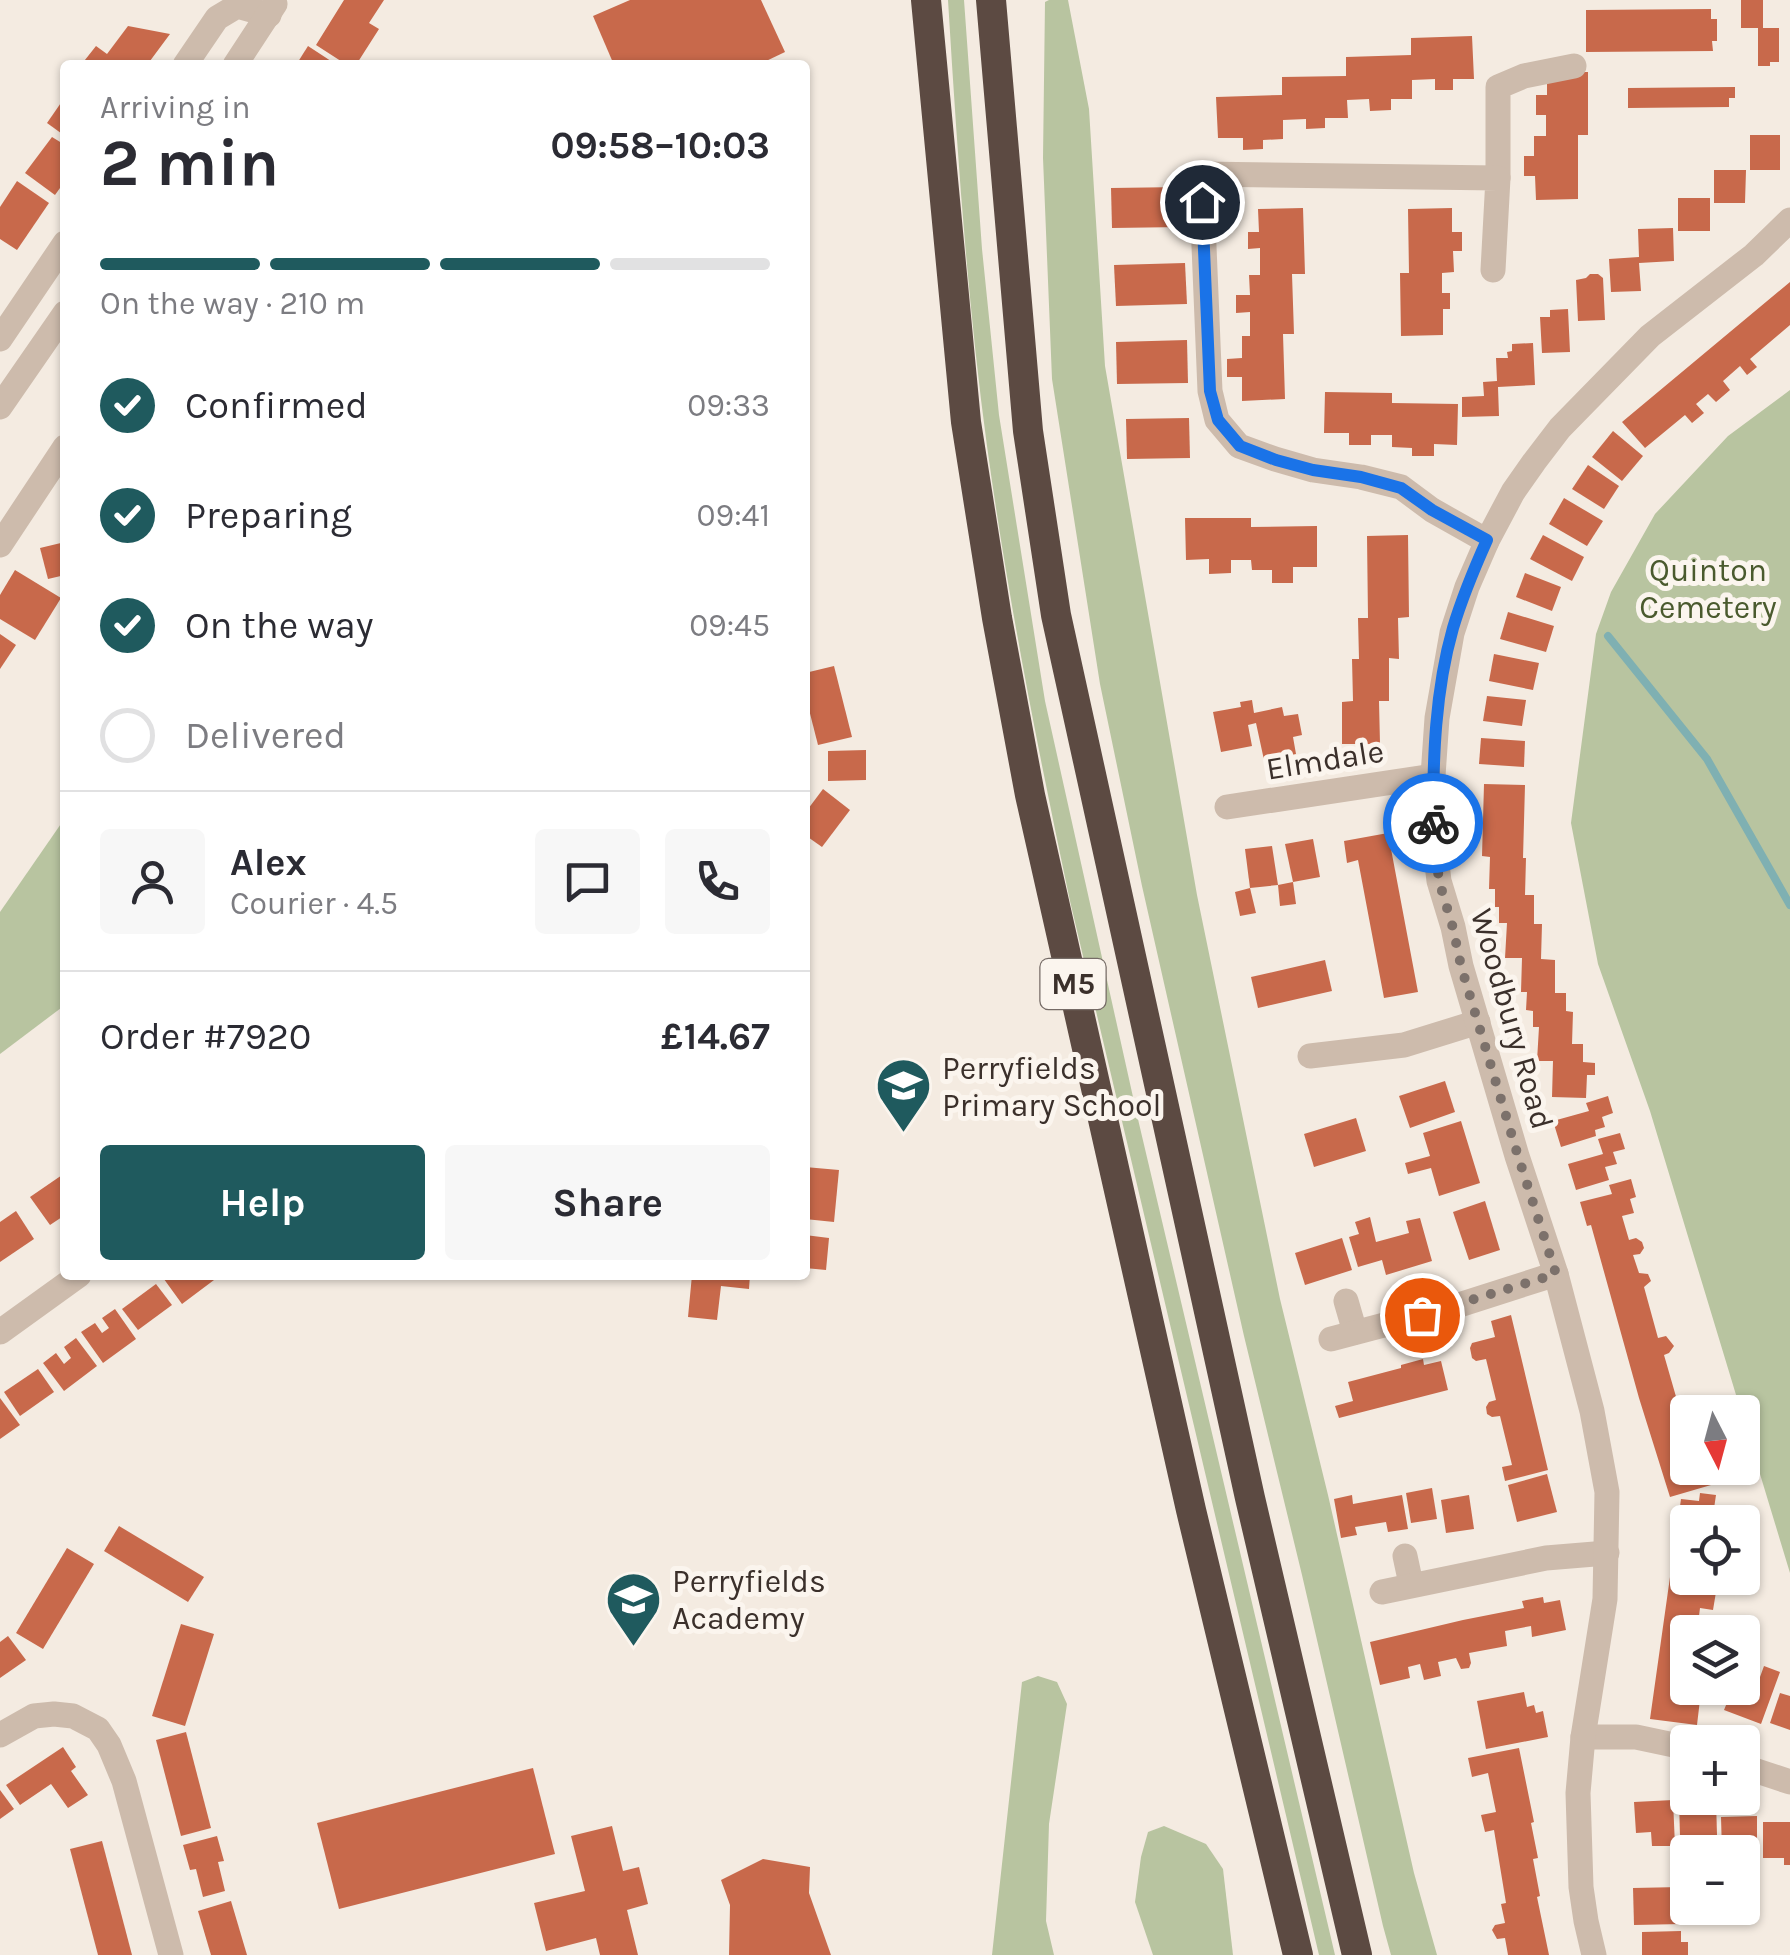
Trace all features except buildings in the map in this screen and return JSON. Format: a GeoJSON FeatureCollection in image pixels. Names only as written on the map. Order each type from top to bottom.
{"type":"FeatureCollection","features":[{"type":"Feature","properties":{"kind":"highway","name":"M5"},"geometry":{"type":"LineString","coordinates":[[926,0],[966,422],[1030,795],[1192,1510],[1298,1955]]}},
{"type":"Feature","properties":{"kind":"highway","name":"M5"},"geometry":{"type":"LineString","coordinates":[[990,0],[1028,431],[1056,615],[1246,1479],[1357,1955]]}},
{"type":"Feature","properties":{"kind":"street"},"geometry":{"type":"LineString","coordinates":[[189,60],[218,18],[237,6],[273,7]]}},
{"type":"Feature","properties":{"kind":"street"},"geometry":{"type":"LineString","coordinates":[[238,60],[273,7]]}},
{"type":"Feature","properties":{"kind":"street"},"geometry":{"type":"LineString","coordinates":[[1493,270],[1498,87],[1524,76],[1574,66]]}},
{"type":"Feature","properties":{"kind":"street"},"geometry":{"type":"LineString","coordinates":[[1487,540],[1401,488],[1313,470],[1240,446],[1218,420],[1210,391],[1202,174],[1498,178]]}},
{"type":"Feature","properties":{"kind":"street","name":"Woodbury Road"},"geometry":{"type":"LineString","coordinates":[[1594,1955],[1580,1871],[1578,1793],[1605,1599],[1607,1492],[1592,1411],[1556,1274],[1461,966],[1439,881],[1433,830],[1437,718],[1452,633],[1467,587],[1514,492],[1560,428],[1650,336],[1754,256],[1790,220]]}},
{"type":"Feature","properties":{"kind":"street"},"geometry":{"type":"LineString","coordinates":[[0,339],[60,250]]}},
{"type":"Feature","properties":{"kind":"street"},"geometry":{"type":"LineString","coordinates":[[0,407],[55,348]]}},
{"type":"Feature","properties":{"kind":"street"},"geometry":{"type":"LineString","coordinates":[[0,546],[60,455]]}},
{"type":"Feature","properties":{"kind":"street","name":"Elmdale"},"geometry":{"type":"LineString","coordinates":[[1228,808],[1433,776]]}},
{"type":"Feature","properties":{"kind":"street"},"geometry":{"type":"LineString","coordinates":[[1310,1056],[1404,1045],[1478,1022]]}},
{"type":"Feature","properties":{"kind":"street"},"geometry":{"type":"LineString","coordinates":[[1346,1301],[1343,1336],[1556,1274]]}},
{"type":"Feature","properties":{"kind":"street"},"geometry":{"type":"LineString","coordinates":[[0,1332],[73,1280]]}},
{"type":"Feature","properties":{"kind":"street"},"geometry":{"type":"LineString","coordinates":[[1382,1592],[1546,1558],[1608,1553]]}},
{"type":"Feature","properties":{"kind":"street"},"geometry":{"type":"LineString","coordinates":[[1405,1556],[1411,1584]]}},
{"type":"Feature","properties":{"kind":"street"},"geometry":{"type":"LineString","coordinates":[[0,1735],[34,1716],[54,1714],[73,1716],[98,1729],[109,1744],[124,1781],[171,1955]]}},
{"type":"Feature","properties":{"kind":"street"},"geometry":{"type":"LineString","coordinates":[[1583,1737],[1636,1737],[1670,1744]]}},
{"type":"Feature","properties":{"kind":"street"},"geometry":{"type":"LineString","coordinates":[[1760,1772],[1790,1782]]}},
{"type":"Feature","properties":{"kind":"green space"},"geometry":{"type":"Polygon","coordinates":[[[948,0],[964,0],[999,415],[1045,701],[1137,1115],[1335,1955],[1319,1955],[1070,901],[1035,731],[1004,560],[980,390],[963,223],[948,0]]]}},
{"type":"Feature","properties":{"kind":"green space"},"geometry":{"type":"Polygon","coordinates":[[[1068,0],[1089,109],[1105,366],[1197,895],[1280,1299],[1414,1873],[1437,1955],[1391,1955],[1383,1926],[1244,1336],[1100,684],[1052,379],[1043,158],[1045,2],[1068,0]]]}},
{"type":"Feature","properties":{"kind":"green space","name":"Quinton Cemetery"},"geometry":{"type":"Polygon","coordinates":[[[1790,390],[1790,1573],[1760,1474],[1760,1395],[1736,1395],[1650,1111],[1598,964],[1571,823],[1596,634],[1611,592],[1655,514],[1728,436],[1790,390]]]}},
{"type":"Feature","properties":{"kind":"green space"},"geometry":{"type":"Polygon","coordinates":[[[60,825],[60,1009],[0,1054],[0,912],[60,825]]]}},
{"type":"Feature","properties":{"kind":"green space"},"geometry":{"type":"Polygon","coordinates":[[[1038,1676],[1057,1682],[1067,1704],[1049,1824],[1046,1921],[1054,1955],[992,1955],[1022,1682],[1038,1676]]]}},
{"type":"Feature","properties":{"kind":"green space"},"geometry":{"type":"Polygon","coordinates":[[[1164,1826],[1206,1844],[1223,1869],[1233,1955],[1153,1955],[1135,1902],[1148,1832],[1164,1826]]]}},
{"type":"Feature","properties":{"kind":"waterway"},"geometry":{"type":"LineString","coordinates":[[1608,636],[1707,759],[1790,905]]}},
{"type":"Feature","properties":{"kind":"way so far"},"geometry":{"type":"LineString","coordinates":[[1422,1315],[1556,1274],[1461,966],[1439,881],[1433,823]]}},
{"type":"Feature","properties":{"kind":"place","name":"Perryfields Primary School"},"geometry":{"type":"Point","coordinates":[903,1135]}},
{"type":"Feature","properties":{"kind":"place","name":"Perryfields Academy"},"geometry":{"type":"Point","coordinates":[633,1648]}},
{"type":"Feature","properties":{"kind":"route"},"geometry":{"type":"LineString","coordinates":[[1202,202],[1210,391],[1218,420],[1240,446],[1313,470],[1401,488],[1487,540],[1452,633],[1437,718],[1433,823]]}}]}
